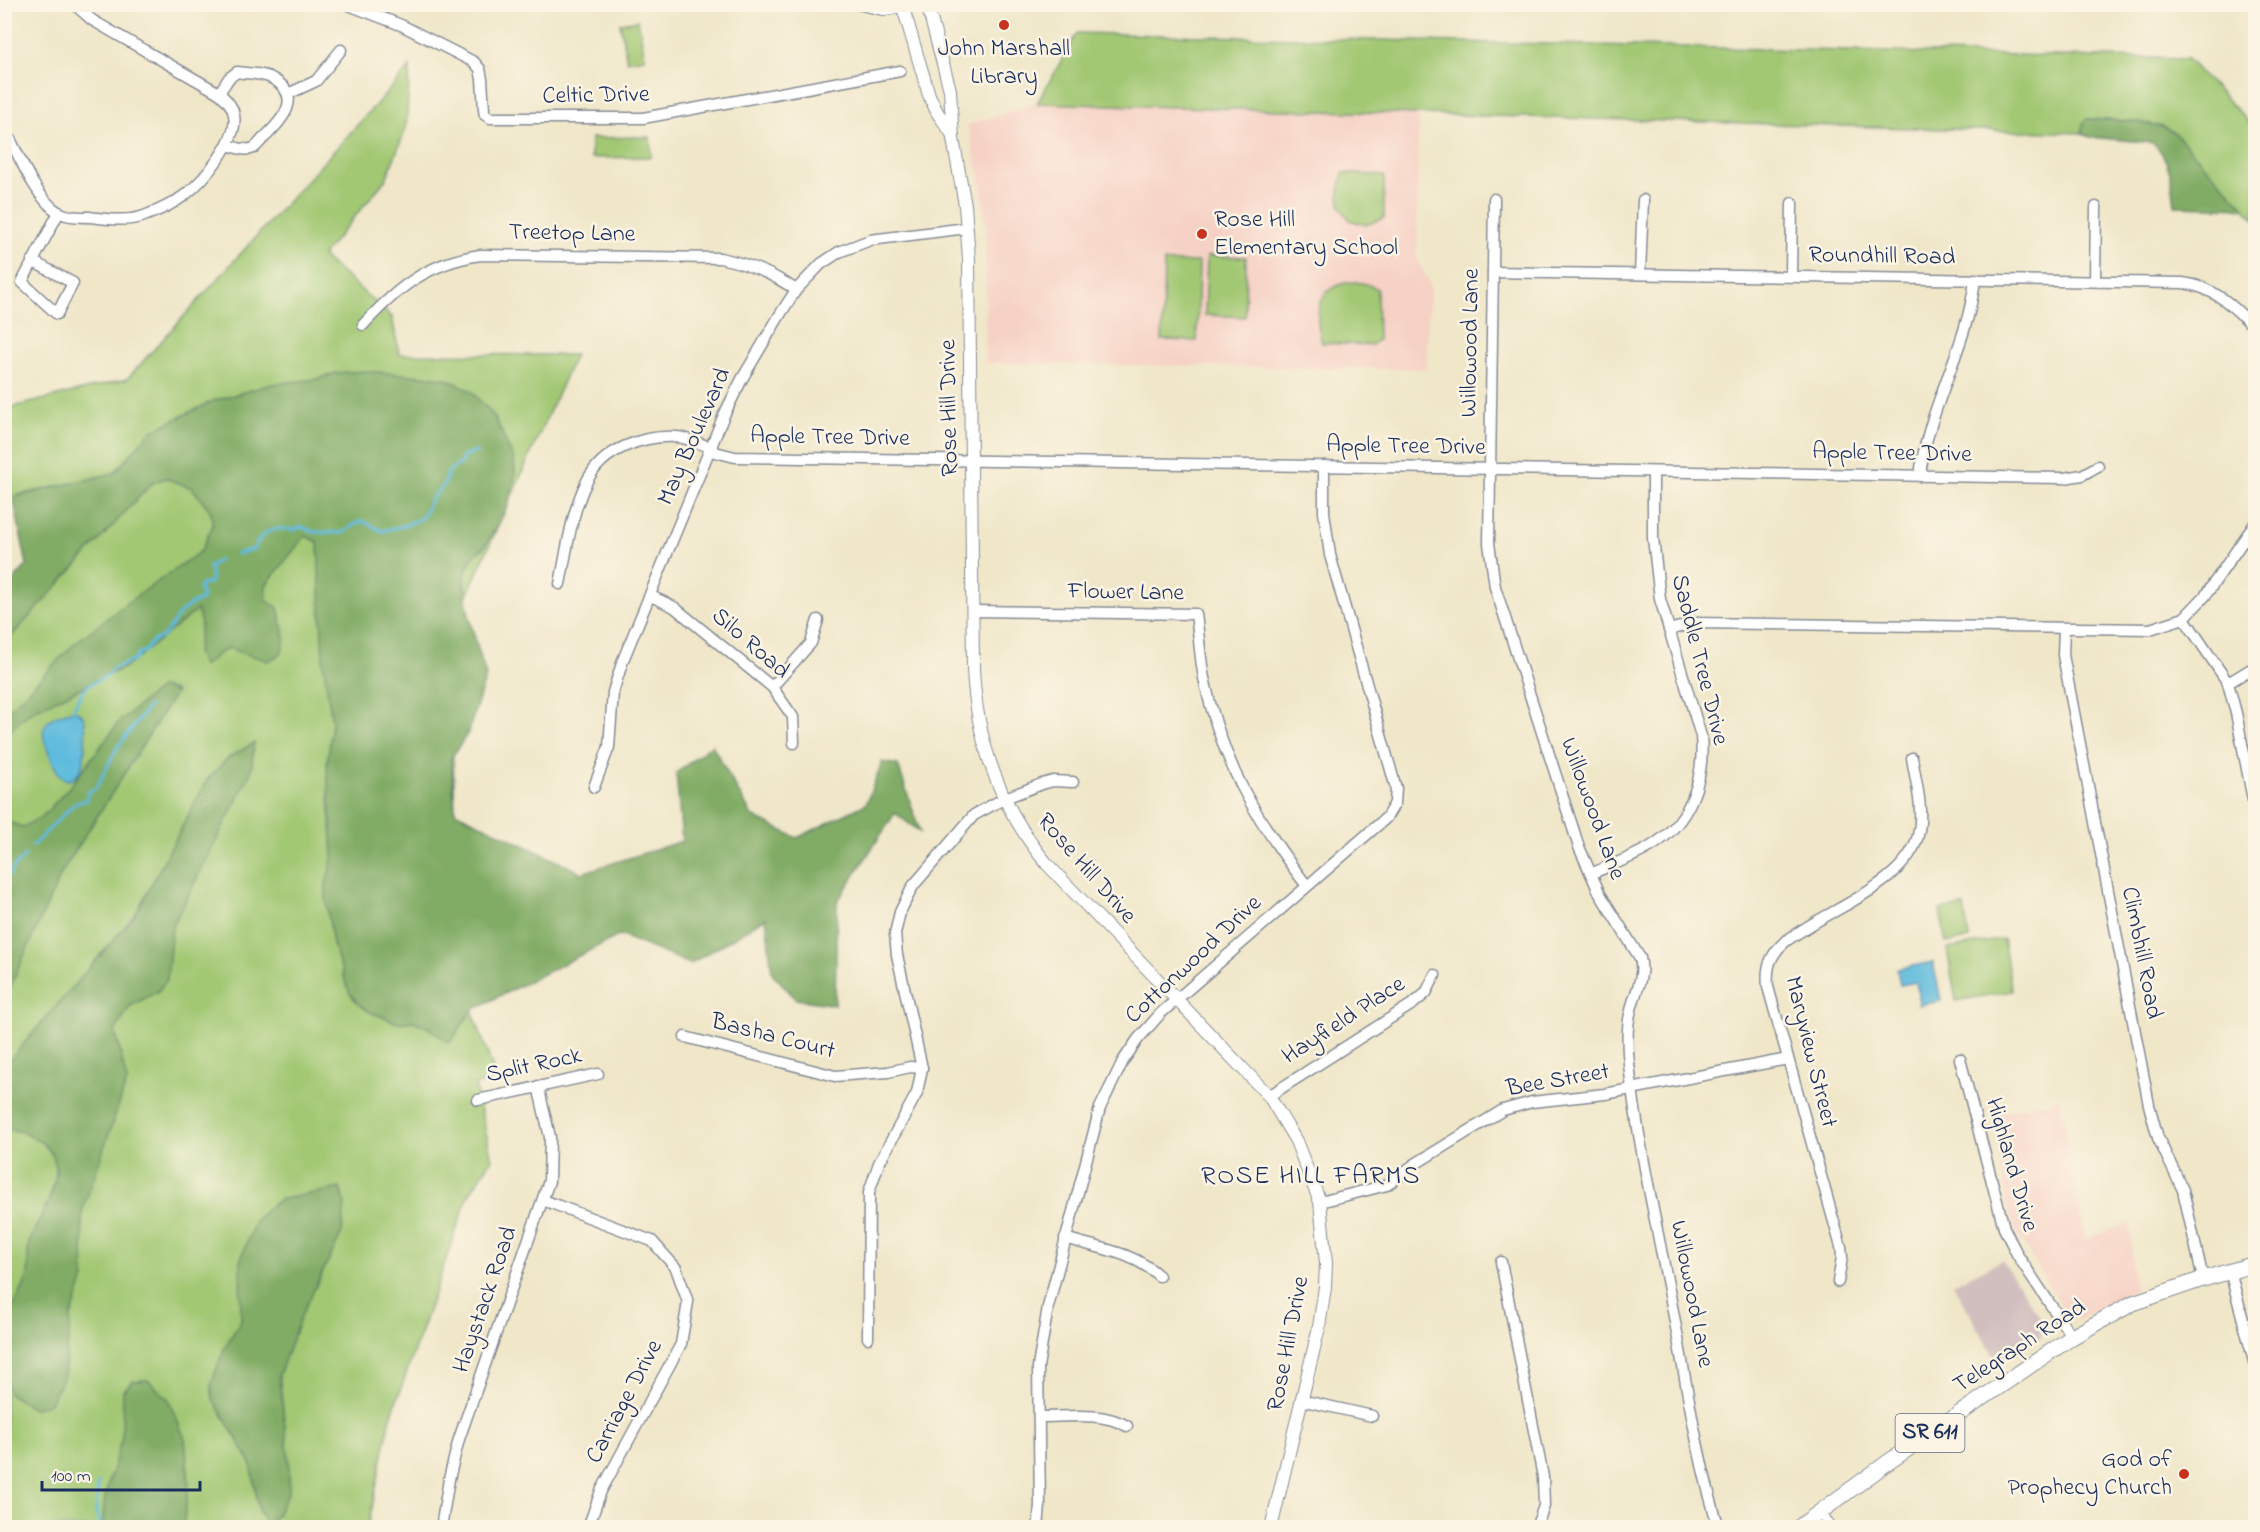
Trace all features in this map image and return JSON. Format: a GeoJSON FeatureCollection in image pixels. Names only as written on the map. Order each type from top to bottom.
{"type":"FeatureCollection","features":[{"type":"Feature","properties":{"kind":"main road","name":"Telegraph Road"},"geometry":{"type":"LineString","coordinates":[[1798,1527],[1895,1457],[2072,1337],[2133,1303],[2256,1264]]}},
{"type":"Feature","properties":{"kind":"street"},"geometry":{"type":"LineString","coordinates":[[4,127],[41,195],[59,212],[71,216],[106,219],[142,217],[186,194],[216,162],[227,145],[233,128],[234,115],[226,100],[219,93],[108,30],[74,4]]}},
{"type":"Feature","properties":{"kind":"street","name":"Celtic Drive"},"geometry":{"type":"LineString","coordinates":[[346,4],[401,25],[474,62],[480,69],[485,115],[490,118],[643,118],[900,71]]}},
{"type":"Feature","properties":{"kind":"street"},"geometry":{"type":"LineString","coordinates":[[857,4],[884,10],[903,6]]}},
{"type":"Feature","properties":{"kind":"street","name":"Rose Hill Drive"},"geometry":{"type":"LineString","coordinates":[[927,4],[950,90],[953,135],[966,205],[973,668],[977,712],[989,763],[1022,831],[1047,864],[1269,1096],[1296,1141],[1320,1202],[1325,1287],[1319,1327],[1271,1527]]}},
{"type":"Feature","properties":{"kind":"street","name":"Rose Hill Drive"},"geometry":{"type":"LineString","coordinates":[[903,6],[929,95],[937,112],[953,135]]}},
{"type":"Feature","properties":{"kind":"street"},"geometry":{"type":"LineString","coordinates":[[288,94],[316,81],[341,50]]}},
{"type":"Feature","properties":{"kind":"street"},"geometry":{"type":"LineString","coordinates":[[219,93],[229,78],[237,72],[272,77],[288,94],[289,102],[286,112],[253,148],[245,150],[227,145]]}},
{"type":"Feature","properties":{"kind":"street","name":"Willowood Lane"},"geometry":{"type":"LineString","coordinates":[[1494,199],[1489,543],[1496,587],[1579,847],[1600,894],[1640,958],[1642,978],[1631,1009],[1627,1032],[1632,1089],[1695,1428],[1719,1527]]}},
{"type":"Feature","properties":{"kind":"street"},"geometry":{"type":"LineString","coordinates":[[1641,274],[1643,200]]}},
{"type":"Feature","properties":{"kind":"street"},"geometry":{"type":"LineString","coordinates":[[1791,276],[1792,203]]}},
{"type":"Feature","properties":{"kind":"street"},"geometry":{"type":"LineString","coordinates":[[2095,281],[2096,207]]}},
{"type":"Feature","properties":{"kind":"street"},"geometry":{"type":"LineString","coordinates":[[32,261],[73,283],[57,314],[22,282],[32,261],[59,212]]}},
{"type":"Feature","properties":{"kind":"street","name":"May Boulevard"},"geometry":{"type":"LineString","coordinates":[[594,787],[609,747],[613,692],[617,676],[724,415],[742,379],[796,290],[821,264],[839,252],[858,244],[886,237],[967,228]]}},
{"type":"Feature","properties":{"kind":"street","name":"Treetop Lane"},"geometry":{"type":"LineString","coordinates":[[363,325],[387,299],[415,278],[439,265],[480,255],[720,258],[742,262],[763,270],[796,290]]}},
{"type":"Feature","properties":{"kind":"street","name":"Roundhill Road"},"geometry":{"type":"LineString","coordinates":[[1493,272],[2192,284],[2206,288],[2224,298],[2256,329]]}},
{"type":"Feature","properties":{"kind":"street"},"geometry":{"type":"LineString","coordinates":[[1920,476],[1923,448],[1971,309],[1976,279]]}},
{"type":"Feature","properties":{"kind":"street","name":"Apple Tree Drive"},"geometry":{"type":"LineString","coordinates":[[560,584],[577,506],[588,479],[605,459],[623,446],[648,439],[679,437],[735,458],[2064,478],[2082,475],[2098,466]]}},
{"type":"Feature","properties":{"kind":"street","name":"Cottonwood Drive"},"geometry":{"type":"LineString","coordinates":[[1038,1527],[1041,1505],[1038,1367],[1041,1343],[1094,1127],[1109,1087],[1138,1039],[1161,1013],[1401,804],[1330,555],[1324,512],[1324,466]]}},
{"type":"Feature","properties":{"kind":"street","name":"Saddle Tree Drive"},"geometry":{"type":"LineString","coordinates":[[1591,874],[1645,850],[1662,839],[1682,817],[1697,789],[1702,764],[1701,736],[1660,599],[1654,566],[1653,472]]}},
{"type":"Feature","properties":{"kind":"street"},"geometry":{"type":"LineString","coordinates":[[1669,630],[1695,623],[2150,629],[2184,618],[2205,596],[2256,522]]}},
{"type":"Feature","properties":{"kind":"street","name":"Silo Road"},"geometry":{"type":"LineString","coordinates":[[651,596],[674,607],[772,687],[793,717],[794,743]]}},
{"type":"Feature","properties":{"kind":"street","name":"Flower Lane"},"geometry":{"type":"LineString","coordinates":[[973,611],[1196,614],[1204,677],[1212,710],[1228,757],[1258,819],[1307,886]]}},
{"type":"Feature","properties":{"kind":"street"},"geometry":{"type":"LineString","coordinates":[[2184,618],[2228,683],[2256,815]]}},
{"type":"Feature","properties":{"kind":"street"},"geometry":{"type":"LineString","coordinates":[[772,687],[811,643],[818,620]]}},
{"type":"Feature","properties":{"kind":"street","name":"Climbhill Road"},"geometry":{"type":"LineString","coordinates":[[2064,629],[2063,655],[2149,1105],[2158,1138],[2183,1190],[2203,1279]]}},
{"type":"Feature","properties":{"kind":"street"},"geometry":{"type":"LineString","coordinates":[[2228,683],[2256,666]]}},
{"type":"Feature","properties":{"kind":"street","name":"Maryview Street"},"geometry":{"type":"LineString","coordinates":[[1838,1282],[1842,1257],[1841,1247],[1768,987],[1769,965],[1773,955],[1786,940],[1887,879],[1906,861],[1914,849],[1919,832],[1920,815],[1912,758]]}},
{"type":"Feature","properties":{"kind":"street"},"geometry":{"type":"LineString","coordinates":[[868,1338],[869,1192],[879,1163],[917,1093],[922,1068],[897,955],[896,934],[900,912],[913,886],[974,815],[1005,798],[1042,784],[1053,781],[1073,782]]}},
{"type":"Feature","properties":{"kind":"street","name":"Hayfield Place"},"geometry":{"type":"LineString","coordinates":[[1269,1096],[1414,1003],[1426,993],[1435,975]]}},
{"type":"Feature","properties":{"kind":"street","name":"Basha Court"},"geometry":{"type":"LineString","coordinates":[[685,1037],[836,1076],[888,1072],[910,1067],[922,1068]]}},
{"type":"Feature","properties":{"kind":"street","name":"Bee Street"},"geometry":{"type":"LineString","coordinates":[[1320,1202],[1387,1185],[1415,1164],[1503,1110],[1517,1104],[1605,1094],[1788,1059]]}},
{"type":"Feature","properties":{"kind":"street","name":"Highland Drive"},"geometry":{"type":"LineString","coordinates":[[1960,1059],[2004,1228],[2018,1256],[2072,1337]]}},
{"type":"Feature","properties":{"kind":"street","name":"Split Rock"},"geometry":{"type":"LineString","coordinates":[[478,1100],[598,1074]]}},
{"type":"Feature","properties":{"kind":"street","name":"Haystack Road"},"geometry":{"type":"LineString","coordinates":[[441,1527],[459,1439],[549,1181],[550,1137],[538,1086]]}},
{"type":"Feature","properties":{"kind":"street","name":"Carriage Drive"},"geometry":{"type":"LineString","coordinates":[[543,1200],[651,1241],[676,1268],[688,1302],[681,1344],[601,1491],[588,1527]]}},
{"type":"Feature","properties":{"kind":"street"},"geometry":{"type":"LineString","coordinates":[[1065,1238],[1131,1256],[1146,1264],[1158,1275]]}},
{"type":"Feature","properties":{"kind":"street"},"geometry":{"type":"LineString","coordinates":[[1501,1262],[1543,1477],[1544,1506],[1536,1527]]}},
{"type":"Feature","properties":{"kind":"street"},"geometry":{"type":"LineString","coordinates":[[2230,1271],[2256,1369]]}},
{"type":"Feature","properties":{"kind":"street"},"geometry":{"type":"LineString","coordinates":[[1301,1400],[1372,1416]]}},
{"type":"Feature","properties":{"kind":"street"},"geometry":{"type":"LineString","coordinates":[[1039,1417],[1104,1416],[1116,1419],[1127,1426]]}},
{"type":"Feature","properties":{"kind":"street"},"geometry":{"type":"LineString","coordinates":[[1819,1512],[1832,1527]]}},
{"type":"Feature","properties":{"kind":"shaded area","name":"Rose Hill Elementary School"},"geometry":{"type":"Polygon","coordinates":[[[1037,103],[1419,113],[1417,259],[1430,284],[1426,369],[985,363],[986,229],[980,179],[967,125],[1037,103]]]}},
{"type":"Feature","properties":{"kind":"shaded area"},"geometry":{"type":"Polygon","coordinates":[[[2060,1099],[2085,1239],[2130,1223],[2134,1289],[2078,1320],[2067,1315],[2015,1230],[2006,1203],[1994,1114],[2060,1099]]]}},
{"type":"Feature","properties":{"kind":"shaded area"},"geometry":{"type":"Polygon","coordinates":[[[2002,1260],[2042,1320],[2041,1337],[1997,1362],[1953,1284],[2002,1260]]]}},
{"type":"Feature","properties":{"kind":"green space"},"geometry":{"type":"Polygon","coordinates":[[[638,20],[645,58],[627,61],[620,23],[638,20]]]}},
{"type":"Feature","properties":{"kind":"green space"},"geometry":{"type":"Polygon","coordinates":[[[1077,33],[2187,59],[2255,128],[2255,219],[2174,132],[2132,121],[2087,119],[2083,123],[2082,133],[1037,103],[1077,33]]]}},
{"type":"Feature","properties":{"kind":"green space"},"geometry":{"type":"Polygon","coordinates":[[[410,67],[406,128],[386,179],[322,256],[392,317],[399,354],[575,355],[449,635],[455,812],[472,1010],[497,1080],[475,1085],[492,1159],[468,1196],[390,1420],[368,1527],[5,1527],[5,606],[113,474],[5,498],[4,409],[127,379],[410,67]]]}},
{"type":"Feature","properties":{"kind":"green space"},"geometry":{"type":"Polygon","coordinates":[[[2087,119],[2143,123],[2174,132],[2245,208],[2175,206],[2167,164],[2153,143],[2090,137],[2082,133],[2083,123],[2087,119]]]}},
{"type":"Feature","properties":{"kind":"green space"},"geometry":{"type":"Polygon","coordinates":[[[650,137],[651,157],[591,158],[591,138],[650,137]]]}},
{"type":"Feature","properties":{"kind":"green space"},"geometry":{"type":"Polygon","coordinates":[[[1343,173],[1384,176],[1384,218],[1366,225],[1350,220],[1340,207],[1339,191],[1343,173]]]}},
{"type":"Feature","properties":{"kind":"green space"},"geometry":{"type":"Polygon","coordinates":[[[1207,256],[1246,257],[1245,317],[1205,315],[1207,256]]]}},
{"type":"Feature","properties":{"kind":"green space"},"geometry":{"type":"Polygon","coordinates":[[[1164,262],[1199,262],[1197,341],[1162,340],[1164,262]]]}},
{"type":"Feature","properties":{"kind":"green space"},"geometry":{"type":"Polygon","coordinates":[[[1355,282],[1377,289],[1378,340],[1372,345],[1322,343],[1318,311],[1325,294],[1342,284],[1355,282]]]}},
{"type":"Feature","properties":{"kind":"green space"},"geometry":{"type":"Polygon","coordinates":[[[365,371],[444,378],[472,392],[494,416],[514,460],[515,476],[508,506],[485,546],[473,557],[466,570],[464,585],[469,617],[486,676],[468,733],[451,758],[455,812],[582,873],[682,841],[676,773],[712,745],[752,816],[797,838],[866,804],[882,762],[898,765],[920,832],[895,813],[837,902],[835,1005],[796,999],[772,973],[766,918],[690,964],[620,935],[472,1010],[450,1043],[427,1027],[413,1021],[398,1023],[370,1012],[358,1004],[349,992],[333,944],[326,900],[326,885],[333,855],[327,766],[332,722],[323,661],[318,542],[305,536],[266,585],[266,600],[278,608],[285,638],[281,654],[268,661],[227,648],[203,666],[197,652],[201,623],[197,610],[127,666],[30,712],[5,735],[5,714],[74,644],[201,551],[213,525],[210,510],[192,488],[165,478],[151,484],[5,643],[5,590],[27,565],[13,497],[114,473],[151,431],[213,401],[272,384],[318,379],[336,373],[365,371]]]}},
{"type":"Feature","properties":{"kind":"green space"},"geometry":{"type":"Polygon","coordinates":[[[161,687],[176,692],[62,872],[5,998],[5,821],[23,827],[43,816],[72,784],[120,721],[161,687]]]}},
{"type":"Feature","properties":{"kind":"green space"},"geometry":{"type":"Polygon","coordinates":[[[254,743],[251,772],[172,927],[167,980],[157,992],[130,1006],[115,1031],[127,1081],[82,1212],[84,1278],[71,1317],[64,1376],[50,1403],[35,1409],[9,1394],[3,1341],[5,1325],[28,1275],[29,1243],[48,1202],[56,1173],[54,1160],[47,1148],[23,1133],[5,1130],[7,1063],[135,915],[207,780],[228,758],[254,743]]]}},
{"type":"Feature","properties":{"kind":"green space"},"geometry":{"type":"Polygon","coordinates":[[[1964,906],[1969,939],[1946,943],[1940,910],[1964,906]]]}},
{"type":"Feature","properties":{"kind":"green space"},"geometry":{"type":"Polygon","coordinates":[[[2003,939],[2012,991],[1956,1001],[1947,949],[2003,939]]]}},
{"type":"Feature","properties":{"kind":"green space"},"geometry":{"type":"Polygon","coordinates":[[[340,1188],[345,1203],[342,1233],[301,1316],[279,1375],[289,1462],[289,1491],[277,1515],[266,1524],[259,1512],[251,1463],[213,1399],[211,1384],[224,1349],[241,1320],[240,1261],[256,1219],[278,1200],[340,1188]]]}},
{"type":"Feature","properties":{"kind":"green space"},"geometry":{"type":"Polygon","coordinates":[[[148,1380],[168,1399],[185,1439],[189,1483],[183,1527],[102,1527],[105,1496],[122,1437],[123,1391],[133,1381],[148,1380]]]}},
{"type":"Feature","properties":{"kind":"water"},"geometry":{"type":"Polygon","coordinates":[[[73,710],[84,718],[85,741],[81,769],[73,779],[69,780],[62,777],[55,768],[43,732],[50,720],[73,710]]]}},
{"type":"Feature","properties":{"kind":"water"},"geometry":{"type":"Polygon","coordinates":[[[1933,962],[1941,1001],[1918,1005],[1920,1002],[1916,982],[1900,985],[1897,969],[1933,962]]]}},
{"type":"Feature","properties":{"kind":"waterway"},"geometry":{"type":"LineString","coordinates":[[237,554],[254,549],[261,537],[274,529],[293,530],[301,527],[314,532],[343,533],[363,521],[382,531],[422,518],[432,498],[444,485],[449,471],[461,463],[464,455],[477,452]]}},
{"type":"Feature","properties":{"kind":"waterway"},"geometry":{"type":"LineString","coordinates":[[73,710],[82,692],[89,685],[108,675],[114,668],[135,660],[139,653],[144,652],[154,640],[165,634],[182,611],[201,600],[203,596],[199,589],[201,585],[210,583],[212,576],[209,567],[219,560]]}},
{"type":"Feature","properties":{"kind":"waterway"},"geometry":{"type":"LineString","coordinates":[[33,845],[74,804],[86,800],[88,792],[96,788],[117,748],[149,706]]}},
{"type":"Feature","properties":{"kind":"waterway"},"geometry":{"type":"LineString","coordinates":[[4,882],[25,856]]}},
{"type":"Feature","properties":{"kind":"waterway"},"geometry":{"type":"LineString","coordinates":[[98,1483],[96,1511],[101,1528]]}},
{"type":"Feature","properties":{"kind":"place","name":"John Marshall Library"},"geometry":{"type":"Point","coordinates":[1004,25]}},
{"type":"Feature","properties":{"kind":"place","name":"Rose Hill Elementary School"},"geometry":{"type":"Point","coordinates":[1202,234]}},
{"type":"Feature","properties":{"kind":"place","name":"God of Prophecy Church"},"geometry":{"type":"Point","coordinates":[2184,1474]}},
{"type":"Feature","properties":{"kind":"district","name":"ROSE HILL FARMS"},"geometry":{"type":"Point","coordinates":[1311,1177]}}]}
